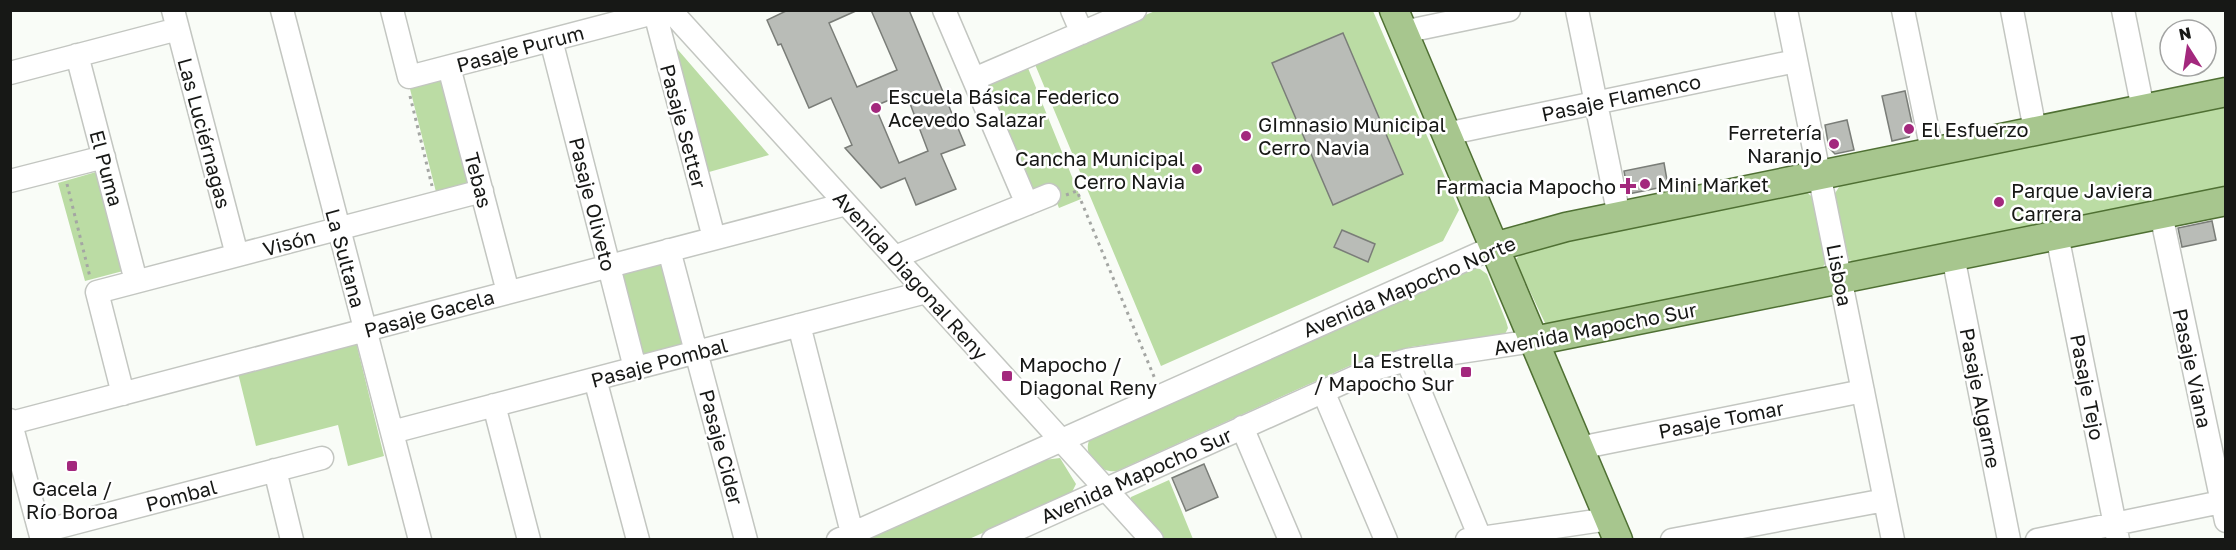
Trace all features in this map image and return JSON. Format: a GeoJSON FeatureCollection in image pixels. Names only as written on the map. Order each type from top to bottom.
{"type":"FeatureCollection","features":[{"type":"Feature","properties":{"kind":"main road"},"geometry":{"type":"LineString","coordinates":[[1399,21],[1614,529]]}},
{"type":"Feature","properties":{"kind":"main road","name":"Avenida Mapocho Norte"},"geometry":{"type":"LineString","coordinates":[[1494,247],[1566,227],[2226,92]]}},
{"type":"Feature","properties":{"kind":"main road","name":"Avenida Mapocho Sur"},"geometry":{"type":"LineString","coordinates":[[1534,341],[2226,201]]}},
{"type":"Feature","properties":{"kind":"street","name":"La Sultana"},"geometry":{"type":"LineString","coordinates":[[282,10],[420,540]]}},
{"type":"Feature","properties":{"kind":"street"},"geometry":{"type":"LineString","coordinates":[[392,10],[410,77]]}},
{"type":"Feature","properties":{"kind":"street"},"geometry":{"type":"LineString","coordinates":[[945,10],[1027,204]]}},
{"type":"Feature","properties":{"kind":"street"},"geometry":{"type":"LineString","coordinates":[[1072,10],[1082,33]]}},
{"type":"Feature","properties":{"kind":"street"},"geometry":{"type":"LineString","coordinates":[[974,79],[1135,10]]}},
{"type":"Feature","properties":{"kind":"street"},"geometry":{"type":"LineString","coordinates":[[1399,21],[1509,10]]}},
{"type":"Feature","properties":{"kind":"street"},"geometry":{"type":"LineString","coordinates":[[1577,10],[1619,216]]}},
{"type":"Feature","properties":{"kind":"street","name":"Lisboa"},"geometry":{"type":"LineString","coordinates":[[1786,10],[1893,540]]}},
{"type":"Feature","properties":{"kind":"street"},"geometry":{"type":"LineString","coordinates":[[1903,10],[1932,151]]}},
{"type":"Feature","properties":{"kind":"street"},"geometry":{"type":"LineString","coordinates":[[2012,10],[2035,130]]}},
{"type":"Feature","properties":{"kind":"street"},"geometry":{"type":"LineString","coordinates":[[2123,10],[2143,109]]}},
{"type":"Feature","properties":{"kind":"street","name":"Pasaje Purum"},"geometry":{"type":"LineString","coordinates":[[410,77],[663,11]]}},
{"type":"Feature","properties":{"kind":"street","name":"Avenida Diagonal Reny"},"geometry":{"type":"LineString","coordinates":[[663,11],[895,257],[1152,540]]}},
{"type":"Feature","properties":{"kind":"street","name":"Pasaje Setter"},"geometry":{"type":"LineString","coordinates":[[663,11],[714,238]]}},
{"type":"Feature","properties":{"kind":"street"},"geometry":{"type":"LineString","coordinates":[[10,73],[77,55],[176,20]]}},
{"type":"Feature","properties":{"kind":"street","name":"Las Luciérnagas"},"geometry":{"type":"LineString","coordinates":[[176,20],[237,255]]}},
{"type":"Feature","properties":{"kind":"street","name":"Pasaje Oliveto"},"geometry":{"type":"LineString","coordinates":[[550,40],[635,368]]}},
{"type":"Feature","properties":{"kind":"street","name":"El Puma"},"geometry":{"type":"LineString","coordinates":[[77,55],[136,281]]}},
{"type":"Feature","properties":{"kind":"street","name":"Pasaje Flamenco"},"geometry":{"type":"LineString","coordinates":[[1446,134],[1796,61]]}},
{"type":"Feature","properties":{"kind":"street","name":"Tebas"},"geometry":{"type":"LineString","coordinates":[[449,67],[508,292]]}},
{"type":"Feature","properties":{"kind":"street"},"geometry":{"type":"LineString","coordinates":[[10,181],[104,157]]}},
{"type":"Feature","properties":{"kind":"street","name":"Visón"},"geometry":{"type":"LineString","coordinates":[[97,292],[482,191]]}},
{"type":"Feature","properties":{"kind":"street"},"geometry":{"type":"LineString","coordinates":[[895,257],[1049,195]]}},
{"type":"Feature","properties":{"kind":"street","name":"Pasaje Gacela"},"geometry":{"type":"LineString","coordinates":[[11,422],[846,204]]}},
{"type":"Feature","properties":{"kind":"street","name":"Pasaje Viana"},"geometry":{"type":"LineString","coordinates":[[2161,214],[2224,508]]}},
{"type":"Feature","properties":{"kind":"street","name":"Pasaje Tejo"},"geometry":{"type":"LineString","coordinates":[[2057,235],[2116,532]]}},
{"type":"Feature","properties":{"kind":"street","name":"Avenida Mapocho Norte"},"geometry":{"type":"LineString","coordinates":[[845,536],[1494,247]]}},
{"type":"Feature","properties":{"kind":"street","name":"Pasaje Cider"},"geometry":{"type":"LineString","coordinates":[[669,250],[746,540]]}},
{"type":"Feature","properties":{"kind":"street","name":"Pasaje Algarne"},"geometry":{"type":"LineString","coordinates":[[1953,256],[2009,540]]}},
{"type":"Feature","properties":{"kind":"street"},"geometry":{"type":"LineString","coordinates":[[97,292],[123,394]]}},
{"type":"Feature","properties":{"kind":"street","name":"Pasaje Pombal"},"geometry":{"type":"LineString","coordinates":[[392,432],[926,292]]}},
{"type":"Feature","properties":{"kind":"street"},"geometry":{"type":"LineString","coordinates":[[799,325],[845,536]]}},
{"type":"Feature","properties":{"kind":"street","name":"Avenida Mapocho Sur"},"geometry":{"type":"LineString","coordinates":[[993,540],[1371,370],[1407,360],[1534,341]]}},
{"type":"Feature","properties":{"kind":"street"},"geometry":{"type":"LineString","coordinates":[[1407,360],[1476,539],[1614,529]]}},
{"type":"Feature","properties":{"kind":"street"},"geometry":{"type":"LineString","coordinates":[[595,379],[638,540]]}},
{"type":"Feature","properties":{"kind":"street"},"geometry":{"type":"LineString","coordinates":[[1323,390],[1386,540]]}},
{"type":"Feature","properties":{"kind":"street","name":"Pasaje Tomar"},"geometry":{"type":"LineString","coordinates":[[1579,448],[1863,391]]}},
{"type":"Feature","properties":{"kind":"street"},"geometry":{"type":"LineString","coordinates":[[494,405],[529,540]]}},
{"type":"Feature","properties":{"kind":"street"},"geometry":{"type":"LineString","coordinates":[[11,422],[19,486],[41,536]]}},
{"type":"Feature","properties":{"kind":"street"},"geometry":{"type":"LineString","coordinates":[[1242,427],[1290,540]]}},
{"type":"Feature","properties":{"kind":"street","name":"Pombal"},"geometry":{"type":"LineString","coordinates":[[41,536],[322,458]]}},
{"type":"Feature","properties":{"kind":"street"},"geometry":{"type":"LineString","coordinates":[[275,470],[292,540]]}},
{"type":"Feature","properties":{"kind":"street"},"geometry":{"type":"LineString","coordinates":[[1672,540],[1885,500]]}},
{"type":"Feature","properties":{"kind":"street"},"geometry":{"type":"LineString","coordinates":[[2037,540],[2116,532],[2224,508]]}},
{"type":"Feature","properties":{"kind":"path"},"geometry":{"type":"LineString","coordinates":[[410,77],[406,84],[436,203]]}},
{"type":"Feature","properties":{"kind":"path"},"geometry":{"type":"LineString","coordinates":[[63,168],[93,286],[97,292]]}},
{"type":"Feature","properties":{"kind":"path"},"geometry":{"type":"LineString","coordinates":[[1049,195],[1051,201],[1077,191],[1162,394]]}},
{"type":"Feature","properties":{"kind":"green space","name":"GImnasio Municipal Cerro Navia"},"geometry":{"type":"Polygon","coordinates":[[[1155,11],[1373,11],[1459,210],[1443,241],[1161,366],[1034,62],[1155,11]]]}},
{"type":"Feature","properties":{"kind":"green space"},"geometry":{"type":"Polygon","coordinates":[[[666,36],[769,155],[702,174],[666,36]]]}},
{"type":"Feature","properties":{"kind":"green space"},"geometry":{"type":"Polygon","coordinates":[[[1028,68],[1081,199],[1059,208],[1049,183],[1025,193],[982,86],[1028,68]]]}},
{"type":"Feature","properties":{"kind":"green space"},"geometry":{"type":"Polygon","coordinates":[[[444,75],[474,183],[436,192],[409,85],[444,75]]]}},
{"type":"Feature","properties":{"kind":"green space"},"geometry":{"type":"Polygon","coordinates":[[[2225,105],[2225,192],[1865,266],[1849,260],[1834,195],[1842,182],[2225,105]]]}},
{"type":"Feature","properties":{"kind":"green space"},"geometry":{"type":"Polygon","coordinates":[[[96,172],[123,271],[85,281],[58,183],[96,172]]]}},
{"type":"Feature","properties":{"kind":"green space"},"geometry":{"type":"Polygon","coordinates":[[[1805,191],[1815,199],[1826,263],[1814,276],[1546,325],[1515,260],[1525,250],[1805,191]]]}},
{"type":"Feature","properties":{"kind":"green space"},"geometry":{"type":"Polygon","coordinates":[[[668,259],[689,347],[639,359],[616,273],[668,259]]]}},
{"type":"Feature","properties":{"kind":"green space"},"geometry":{"type":"Polygon","coordinates":[[[1472,268],[1480,269],[1487,274],[1506,321],[1508,328],[1505,334],[1411,347],[1356,363],[1117,471],[1098,466],[1090,456],[1088,443],[1091,437],[1472,268]]]}},
{"type":"Feature","properties":{"kind":"green space"},"geometry":{"type":"Polygon","coordinates":[[[356,342],[384,456],[348,466],[338,425],[256,446],[238,373],[356,342]]]}},
{"type":"Feature","properties":{"kind":"green space"},"geometry":{"type":"Polygon","coordinates":[[[1060,458],[1076,484],[1071,494],[969,539],[866,540],[1044,460],[1060,458]]]}},
{"type":"Feature","properties":{"kind":"green space"},"geometry":{"type":"Polygon","coordinates":[[[1169,480],[1193,539],[1163,539],[1129,503],[1131,497],[1169,480]]]}},
{"type":"Feature","properties":{"kind":"building"},"geometry":{"type":"Polygon","coordinates":[[[788,10],[858,10],[829,23],[857,87],[897,70],[871,10],[909,10],[965,145],[941,154],[956,189],[916,205],[905,178],[881,188],[845,148],[852,145],[831,98],[809,108],[781,44],[778,45],[767,20],[788,10]],[[906,93],[875,106],[899,163],[928,151],[906,93]]]}},
{"type":"Feature","properties":{"kind":"building"},"geometry":{"type":"Polygon","coordinates":[[[1343,33],[1403,174],[1333,205],[1272,63],[1343,33]]]}},
{"type":"Feature","properties":{"kind":"building"},"geometry":{"type":"Polygon","coordinates":[[[1905,91],[1913,128],[1909,137],[1892,141],[1882,96],[1905,91]]]}},
{"type":"Feature","properties":{"kind":"building"},"geometry":{"type":"Polygon","coordinates":[[[1847,120],[1854,150],[1835,154],[1829,148],[1825,125],[1847,120]]]}},
{"type":"Feature","properties":{"kind":"building"},"geometry":{"type":"Polygon","coordinates":[[[1664,163],[1668,186],[1628,194],[1624,171],[1664,163]]]}},
{"type":"Feature","properties":{"kind":"building"},"geometry":{"type":"Polygon","coordinates":[[[2212,221],[2216,240],[2182,247],[2178,228],[2212,221]]]}},
{"type":"Feature","properties":{"kind":"building"},"geometry":{"type":"Polygon","coordinates":[[[1342,230],[1375,244],[1368,262],[1334,247],[1342,230]]]}},
{"type":"Feature","properties":{"kind":"building"},"geometry":{"type":"Polygon","coordinates":[[[1204,464],[1218,497],[1186,511],[1172,478],[1204,464]]]}},
{"type":"Feature","properties":{"kind":"place","name":"Escuela Básica Federico Acevedo Salazar"},"geometry":{"type":"Point","coordinates":[876,108]}},
{"type":"Feature","properties":{"kind":"place","name":"El Esfuerzo"},"geometry":{"type":"Point","coordinates":[1909,129]}},
{"type":"Feature","properties":{"kind":"place","name":"GImnasio Municipal Cerro Navia"},"geometry":{"type":"Point","coordinates":[1246,136]}},
{"type":"Feature","properties":{"kind":"place","name":"Ferretería Naranjo"},"geometry":{"type":"Point","coordinates":[1834,144]}},
{"type":"Feature","properties":{"kind":"place","name":"Cancha Municipal Cerro Navia"},"geometry":{"type":"Point","coordinates":[1197,169]}},
{"type":"Feature","properties":{"kind":"place","name":"Mini Market"},"geometry":{"type":"Point","coordinates":[1645,184]}},
{"type":"Feature","properties":{"kind":"place","name":"Farmacia Mapocho"},"geometry":{"type":"Point","coordinates":[1628,186]}},
{"type":"Feature","properties":{"kind":"place","name":"Parque Javiera Carrera"},"geometry":{"type":"Point","coordinates":[1999,202]}},
{"type":"Feature","properties":{"kind":"place","name":"La Estrella / Mapocho Sur"},"geometry":{"type":"Point","coordinates":[1466,372]}},
{"type":"Feature","properties":{"kind":"place","name":"Mapocho / Diagonal Reny"},"geometry":{"type":"Point","coordinates":[1007,376]}},
{"type":"Feature","properties":{"kind":"place","name":"Gacela / Río Boroa"},"geometry":{"type":"Point","coordinates":[72,466]}}]}
